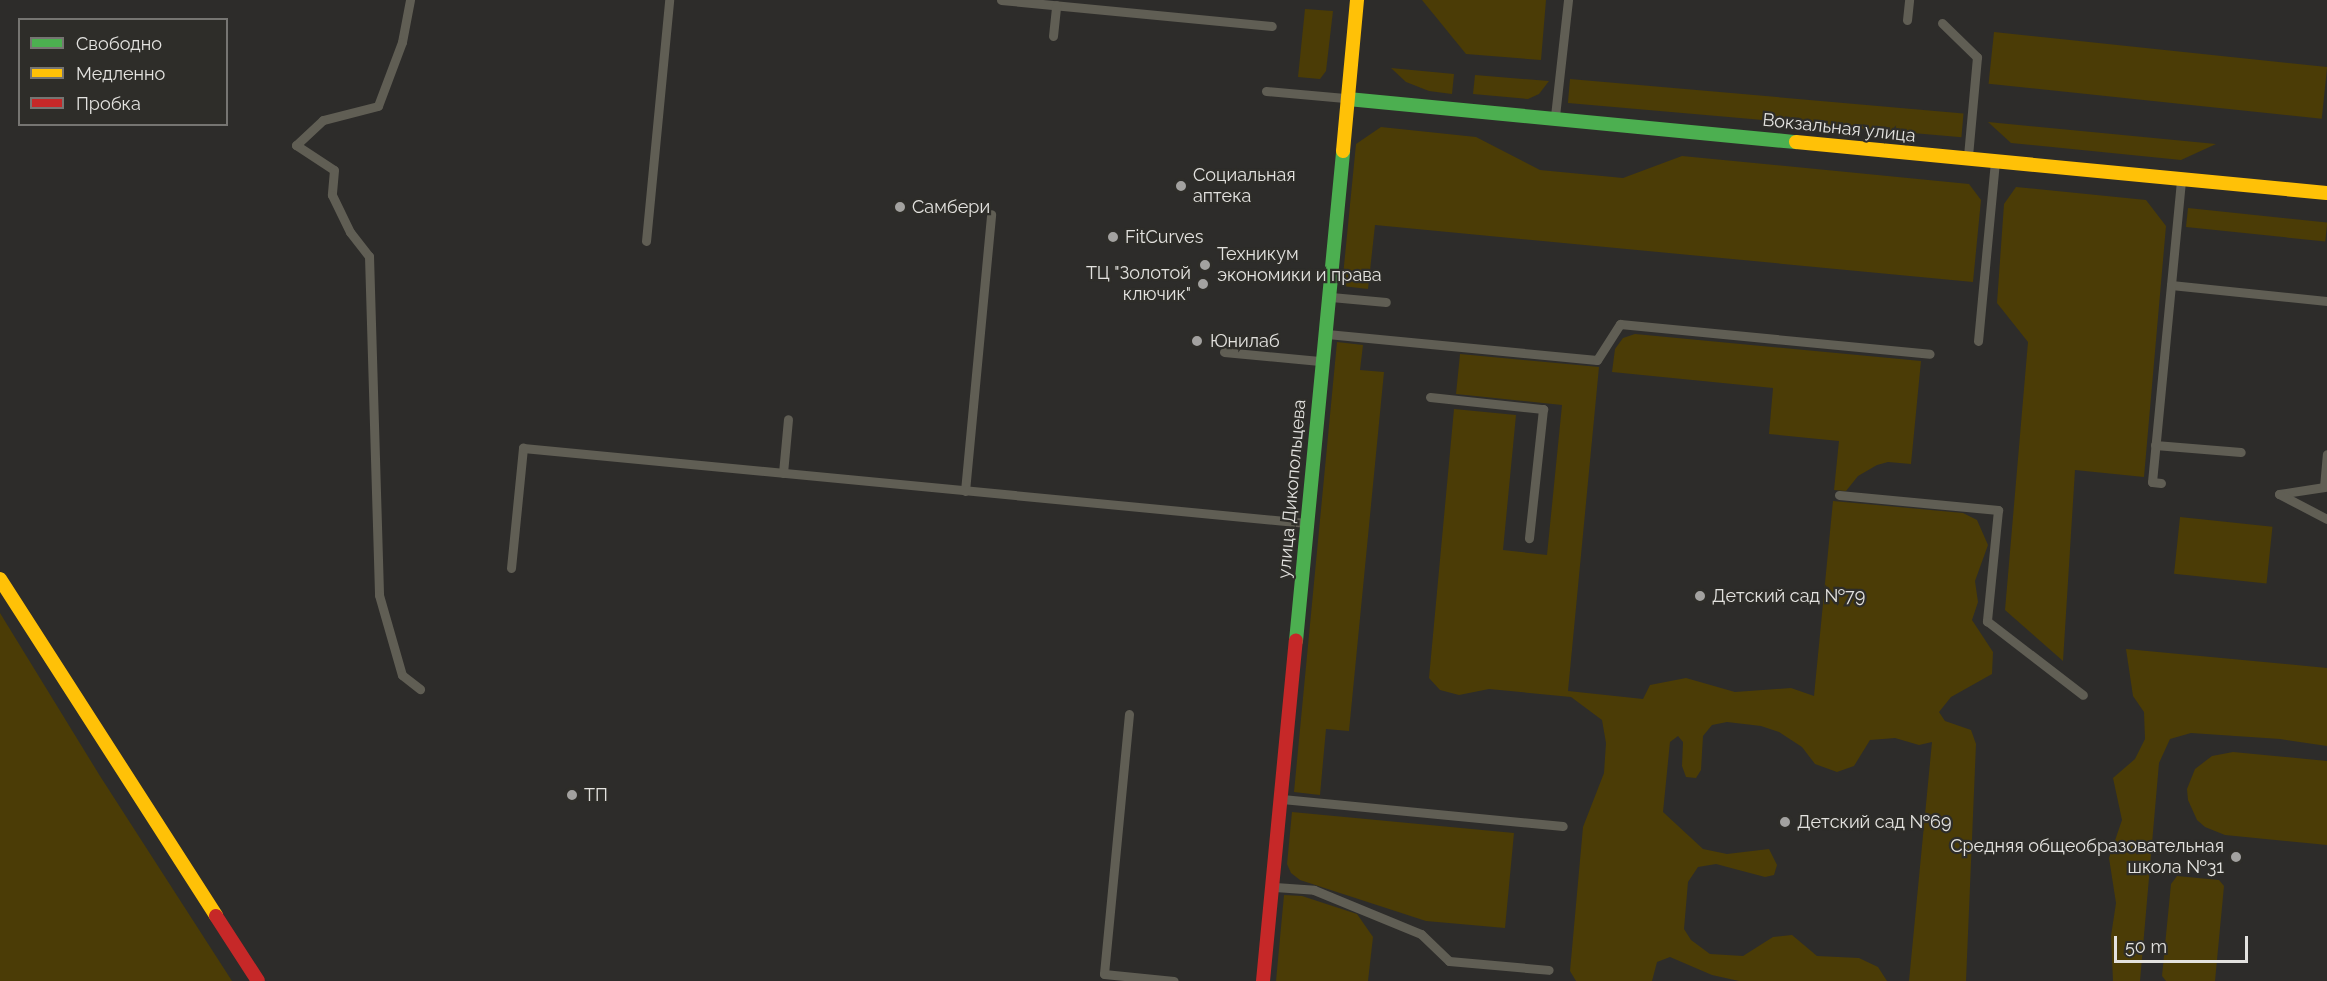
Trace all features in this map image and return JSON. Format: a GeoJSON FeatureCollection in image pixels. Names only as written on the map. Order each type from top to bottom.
{"type":"FeatureCollection","features":[{"type":"Feature","properties":{"kind":"street","name":"улица Дикопольцева"},"geometry":{"type":"LineString","coordinates":[[1263,981],[1357,0]]}},
{"type":"Feature","properties":{"kind":"street","name":"Вокзальная улица"},"geometry":{"type":"LineString","coordinates":[[1348,99],[2327,193]]}},
{"type":"Feature","properties":{"kind":"street"},"geometry":{"type":"LineString","coordinates":[[0,579],[67,680],[134,791],[258,981]]}},
{"type":"Feature","properties":{"kind":"lane"},"geometry":{"type":"LineString","coordinates":[[409,0],[402,42],[378,106],[323,120],[296,145],[334,170],[332,195],[350,232],[369,256],[372,280],[379,595],[402,675],[420,689]]}},
{"type":"Feature","properties":{"kind":"lane"},"geometry":{"type":"LineString","coordinates":[[646,241],[669,0]]}},
{"type":"Feature","properties":{"kind":"lane"},"geometry":{"type":"LineString","coordinates":[[1000,0],[1272,26]]}},
{"type":"Feature","properties":{"kind":"lane"},"geometry":{"type":"LineString","coordinates":[[1555,119],[1568,0]]}},
{"type":"Feature","properties":{"kind":"lane"},"geometry":{"type":"LineString","coordinates":[[1907,20],[1909,0]]}},
{"type":"Feature","properties":{"kind":"lane"},"geometry":{"type":"LineString","coordinates":[[1053,36],[1056,5]]}},
{"type":"Feature","properties":{"kind":"lane"},"geometry":{"type":"LineString","coordinates":[[1942,23],[1977,57],[1968,159]]}},
{"type":"Feature","properties":{"kind":"lane"},"geometry":{"type":"LineString","coordinates":[[1266,91],[1348,99]]}},
{"type":"Feature","properties":{"kind":"lane"},"geometry":{"type":"LineString","coordinates":[[1978,341],[1995,161]]}},
{"type":"Feature","properties":{"kind":"lane"},"geometry":{"type":"LineString","coordinates":[[2161,483],[2152,482],[2181,179]]}},
{"type":"Feature","properties":{"kind":"lane"},"geometry":{"type":"LineString","coordinates":[[965,491],[991,214]]}},
{"type":"Feature","properties":{"kind":"lane"},"geometry":{"type":"LineString","coordinates":[[2171,285],[2327,301]]}},
{"type":"Feature","properties":{"kind":"lane"},"geometry":{"type":"LineString","coordinates":[[1329,297],[1386,302]]}},
{"type":"Feature","properties":{"kind":"lane"},"geometry":{"type":"LineString","coordinates":[[1325,334],[1597,360],[1620,324],[1930,354]]}},
{"type":"Feature","properties":{"kind":"lane"},"geometry":{"type":"LineString","coordinates":[[1224,352],[1323,361]]}},
{"type":"Feature","properties":{"kind":"lane"},"geometry":{"type":"LineString","coordinates":[[1430,397],[1543,409],[1529,538]]}},
{"type":"Feature","properties":{"kind":"lane"},"geometry":{"type":"LineString","coordinates":[[783,473],[788,419]]}},
{"type":"Feature","properties":{"kind":"lane"},"geometry":{"type":"LineString","coordinates":[[2156,445],[2241,452]]}},
{"type":"Feature","properties":{"kind":"lane"},"geometry":{"type":"LineString","coordinates":[[511,568],[523,448],[1307,524]]}},
{"type":"Feature","properties":{"kind":"lane"},"geometry":{"type":"LineString","coordinates":[[2327,454],[2324,487],[2279,494],[2327,519]]}},
{"type":"Feature","properties":{"kind":"lane"},"geometry":{"type":"LineString","coordinates":[[1839,495],[1998,510],[1988,621],[2083,695]]}},
{"type":"Feature","properties":{"kind":"lane"},"geometry":{"type":"LineString","coordinates":[[1129,714],[1104,974],[1174,981]]}},
{"type":"Feature","properties":{"kind":"lane"},"geometry":{"type":"LineString","coordinates":[[1281,798],[1563,826]]}},
{"type":"Feature","properties":{"kind":"lane"},"geometry":{"type":"LineString","coordinates":[[1272,886],[1314,891],[1421,934],[1449,961],[1549,970]]}},
{"type":"Feature","properties":{"kind":"shaded area"},"geometry":{"type":"Polygon","coordinates":[[[1422,0],[1546,0],[1541,60],[1466,54],[1422,0]]]}},
{"type":"Feature","properties":{"kind":"shaded area"},"geometry":{"type":"Polygon","coordinates":[[[1305,9],[1333,11],[1326,71],[1320,79],[1298,77],[1305,9]]]}},
{"type":"Feature","properties":{"kind":"shaded area"},"geometry":{"type":"Polygon","coordinates":[[[1994,32],[2327,67],[2322,119],[1989,84],[1994,32]]]}},
{"type":"Feature","properties":{"kind":"shaded area"},"geometry":{"type":"Polygon","coordinates":[[[1391,68],[1454,74],[1452,94],[1429,91],[1406,82],[1391,68]]]}},
{"type":"Feature","properties":{"kind":"shaded area"},"geometry":{"type":"Polygon","coordinates":[[[1475,75],[1549,81],[1539,94],[1528,99],[1473,94],[1475,75]]]}},
{"type":"Feature","properties":{"kind":"shaded area"},"geometry":{"type":"Polygon","coordinates":[[[1570,79],[1963,113],[1961,137],[1568,103],[1570,79]]]}},
{"type":"Feature","properties":{"kind":"shaded area"},"geometry":{"type":"Polygon","coordinates":[[[1988,122],[2216,144],[2181,160],[2011,143],[1988,122]]]}},
{"type":"Feature","properties":{"kind":"shaded area"},"geometry":{"type":"Polygon","coordinates":[[[1381,127],[1476,137],[1540,170],[1623,178],[1682,156],[1969,184],[1981,200],[1973,282],[1375,225],[1368,289],[1342,286],[1356,144],[1381,127]]]}},
{"type":"Feature","properties":{"kind":"shaded area"},"geometry":{"type":"Polygon","coordinates":[[[2016,187],[2146,200],[2166,226],[2144,477],[2075,470],[2063,661],[2005,610],[2028,342],[1997,303],[2004,204],[2016,187]]]}},
{"type":"Feature","properties":{"kind":"shaded area"},"geometry":{"type":"Polygon","coordinates":[[[2188,208],[2327,223],[2325,242],[2186,227],[2188,208]]]}},
{"type":"Feature","properties":{"kind":"shaded area"},"geometry":{"type":"Polygon","coordinates":[[[1635,334],[1921,361],[1911,464],[1888,462],[1877,465],[1858,476],[1846,491],[1834,490],[1839,441],[1769,434],[1773,388],[1612,372],[1615,349],[1623,338],[1635,334]]]}},
{"type":"Feature","properties":{"kind":"shaded area"},"geometry":{"type":"Polygon","coordinates":[[[1337,342],[1363,345],[1360,370],[1384,372],[1349,731],[1326,729],[1320,795],[1294,792],[1337,342]]]}},
{"type":"Feature","properties":{"kind":"shaded area"},"geometry":{"type":"Polygon","coordinates":[[[1460,354],[1599,367],[1568,691],[1643,699],[1650,685],[1686,678],[1735,692],[1791,688],[1814,696],[1833,501],[1963,513],[1977,520],[1988,545],[1975,581],[1978,602],[1972,620],[1993,652],[1992,674],[1951,697],[1939,712],[1945,721],[1971,730],[1976,744],[1966,981],[1909,981],[1932,742],[1919,745],[1895,738],[1870,740],[1854,766],[1837,772],[1815,764],[1802,747],[1779,732],[1761,726],[1727,722],[1712,725],[1703,736],[1701,770],[1696,778],[1686,777],[1682,766],[1683,742],[1678,736],[1670,742],[1663,812],[1703,849],[1727,854],[1769,849],[1777,865],[1774,875],[1765,877],[1716,864],[1698,867],[1688,882],[1684,929],[1691,940],[1710,954],[1743,956],[1773,937],[1792,935],[1817,956],[1859,958],[1878,967],[1887,981],[1739,981],[1712,975],[1670,957],[1657,962],[1652,981],[1576,981],[1570,971],[1583,827],[1604,773],[1606,743],[1602,720],[1571,697],[1489,689],[1459,695],[1440,690],[1429,678],[1454,409],[1516,415],[1503,550],[1547,555],[1562,405],[1456,394],[1460,354]]]}},
{"type":"Feature","properties":{"kind":"shaded area"},"geometry":{"type":"Polygon","coordinates":[[[2180,517],[2272,527],[2267,583],[2174,574],[2180,517]]]}},
{"type":"Feature","properties":{"kind":"shaded area"},"geometry":{"type":"Polygon","coordinates":[[[0,613],[100,776],[232,981],[0,981],[0,613]]]}},
{"type":"Feature","properties":{"kind":"shaded area"},"geometry":{"type":"Polygon","coordinates":[[[2126,649],[2327,668],[2327,746],[2280,739],[2191,733],[2170,739],[2159,763],[2140,981],[2113,981],[2111,936],[2116,903],[2109,858],[2122,820],[2113,778],[2135,759],[2145,739],[2144,712],[2133,696],[2126,649]]]}},
{"type":"Feature","properties":{"kind":"shaded area"},"geometry":{"type":"Polygon","coordinates":[[[2233,752],[2327,761],[2327,845],[2225,835],[2205,827],[2197,820],[2188,800],[2187,789],[2195,769],[2212,756],[2233,752]]]}},
{"type":"Feature","properties":{"kind":"shaded area"},"geometry":{"type":"Polygon","coordinates":[[[1292,812],[1514,833],[1505,928],[1426,921],[1300,880],[1291,873],[1287,864],[1292,812]]]}},
{"type":"Feature","properties":{"kind":"shaded area"},"geometry":{"type":"Polygon","coordinates":[[[2177,876],[2219,880],[2224,886],[2215,981],[2166,981],[2162,976],[2171,884],[2177,876]]]}},
{"type":"Feature","properties":{"kind":"shaded area"},"geometry":{"type":"Polygon","coordinates":[[[1284,895],[1302,896],[1357,914],[1373,937],[1368,981],[1276,981],[1284,895]]]}},
{"type":"Feature","properties":{"kind":"traffic: fast"},"geometry":{"type":"LineString","coordinates":[[1348,99],[1796,142]]}},
{"type":"Feature","properties":{"kind":"traffic: fast"},"geometry":{"type":"LineString","coordinates":[[1296,641],[1343,151]]}},
{"type":"Feature","properties":{"kind":"traffic: slow"},"geometry":{"type":"LineString","coordinates":[[1343,151],[1357,0]]}},
{"type":"Feature","properties":{"kind":"traffic: slow"},"geometry":{"type":"LineString","coordinates":[[1796,142],[2327,193]]}},
{"type":"Feature","properties":{"kind":"traffic: slow"},"geometry":{"type":"LineString","coordinates":[[0,579],[216,916]]}},
{"type":"Feature","properties":{"kind":"traffic: jam"},"geometry":{"type":"LineString","coordinates":[[1263,981],[1296,641]]}},
{"type":"Feature","properties":{"kind":"traffic: jam"},"geometry":{"type":"LineString","coordinates":[[216,916],[258,981]]}},
{"type":"Feature","properties":{"kind":"place","name":"Социальная аптека"},"geometry":{"type":"Point","coordinates":[1181,186]}},
{"type":"Feature","properties":{"kind":"place","name":"Самбери"},"geometry":{"type":"Point","coordinates":[900,207]}},
{"type":"Feature","properties":{"kind":"place","name":"FitCurves"},"geometry":{"type":"Point","coordinates":[1113,237]}},
{"type":"Feature","properties":{"kind":"place","name":"Техникум экономики и права"},"geometry":{"type":"Point","coordinates":[1205,265]}},
{"type":"Feature","properties":{"kind":"place","name":"ТЦ \"Золотой ключик\""},"geometry":{"type":"Point","coordinates":[1203,284]}},
{"type":"Feature","properties":{"kind":"place","name":"Юнилаб"},"geometry":{"type":"Point","coordinates":[1197,341]}},
{"type":"Feature","properties":{"kind":"place","name":"Детский сад №79"},"geometry":{"type":"Point","coordinates":[1700,596]}},
{"type":"Feature","properties":{"kind":"place","name":"ТП"},"geometry":{"type":"Point","coordinates":[572,795]}},
{"type":"Feature","properties":{"kind":"place","name":"Детский сад №69"},"geometry":{"type":"Point","coordinates":[1785,822]}},
{"type":"Feature","properties":{"kind":"place","name":"Средняя общеобразовательная школа №31"},"geometry":{"type":"Point","coordinates":[2236,857]}}]}
